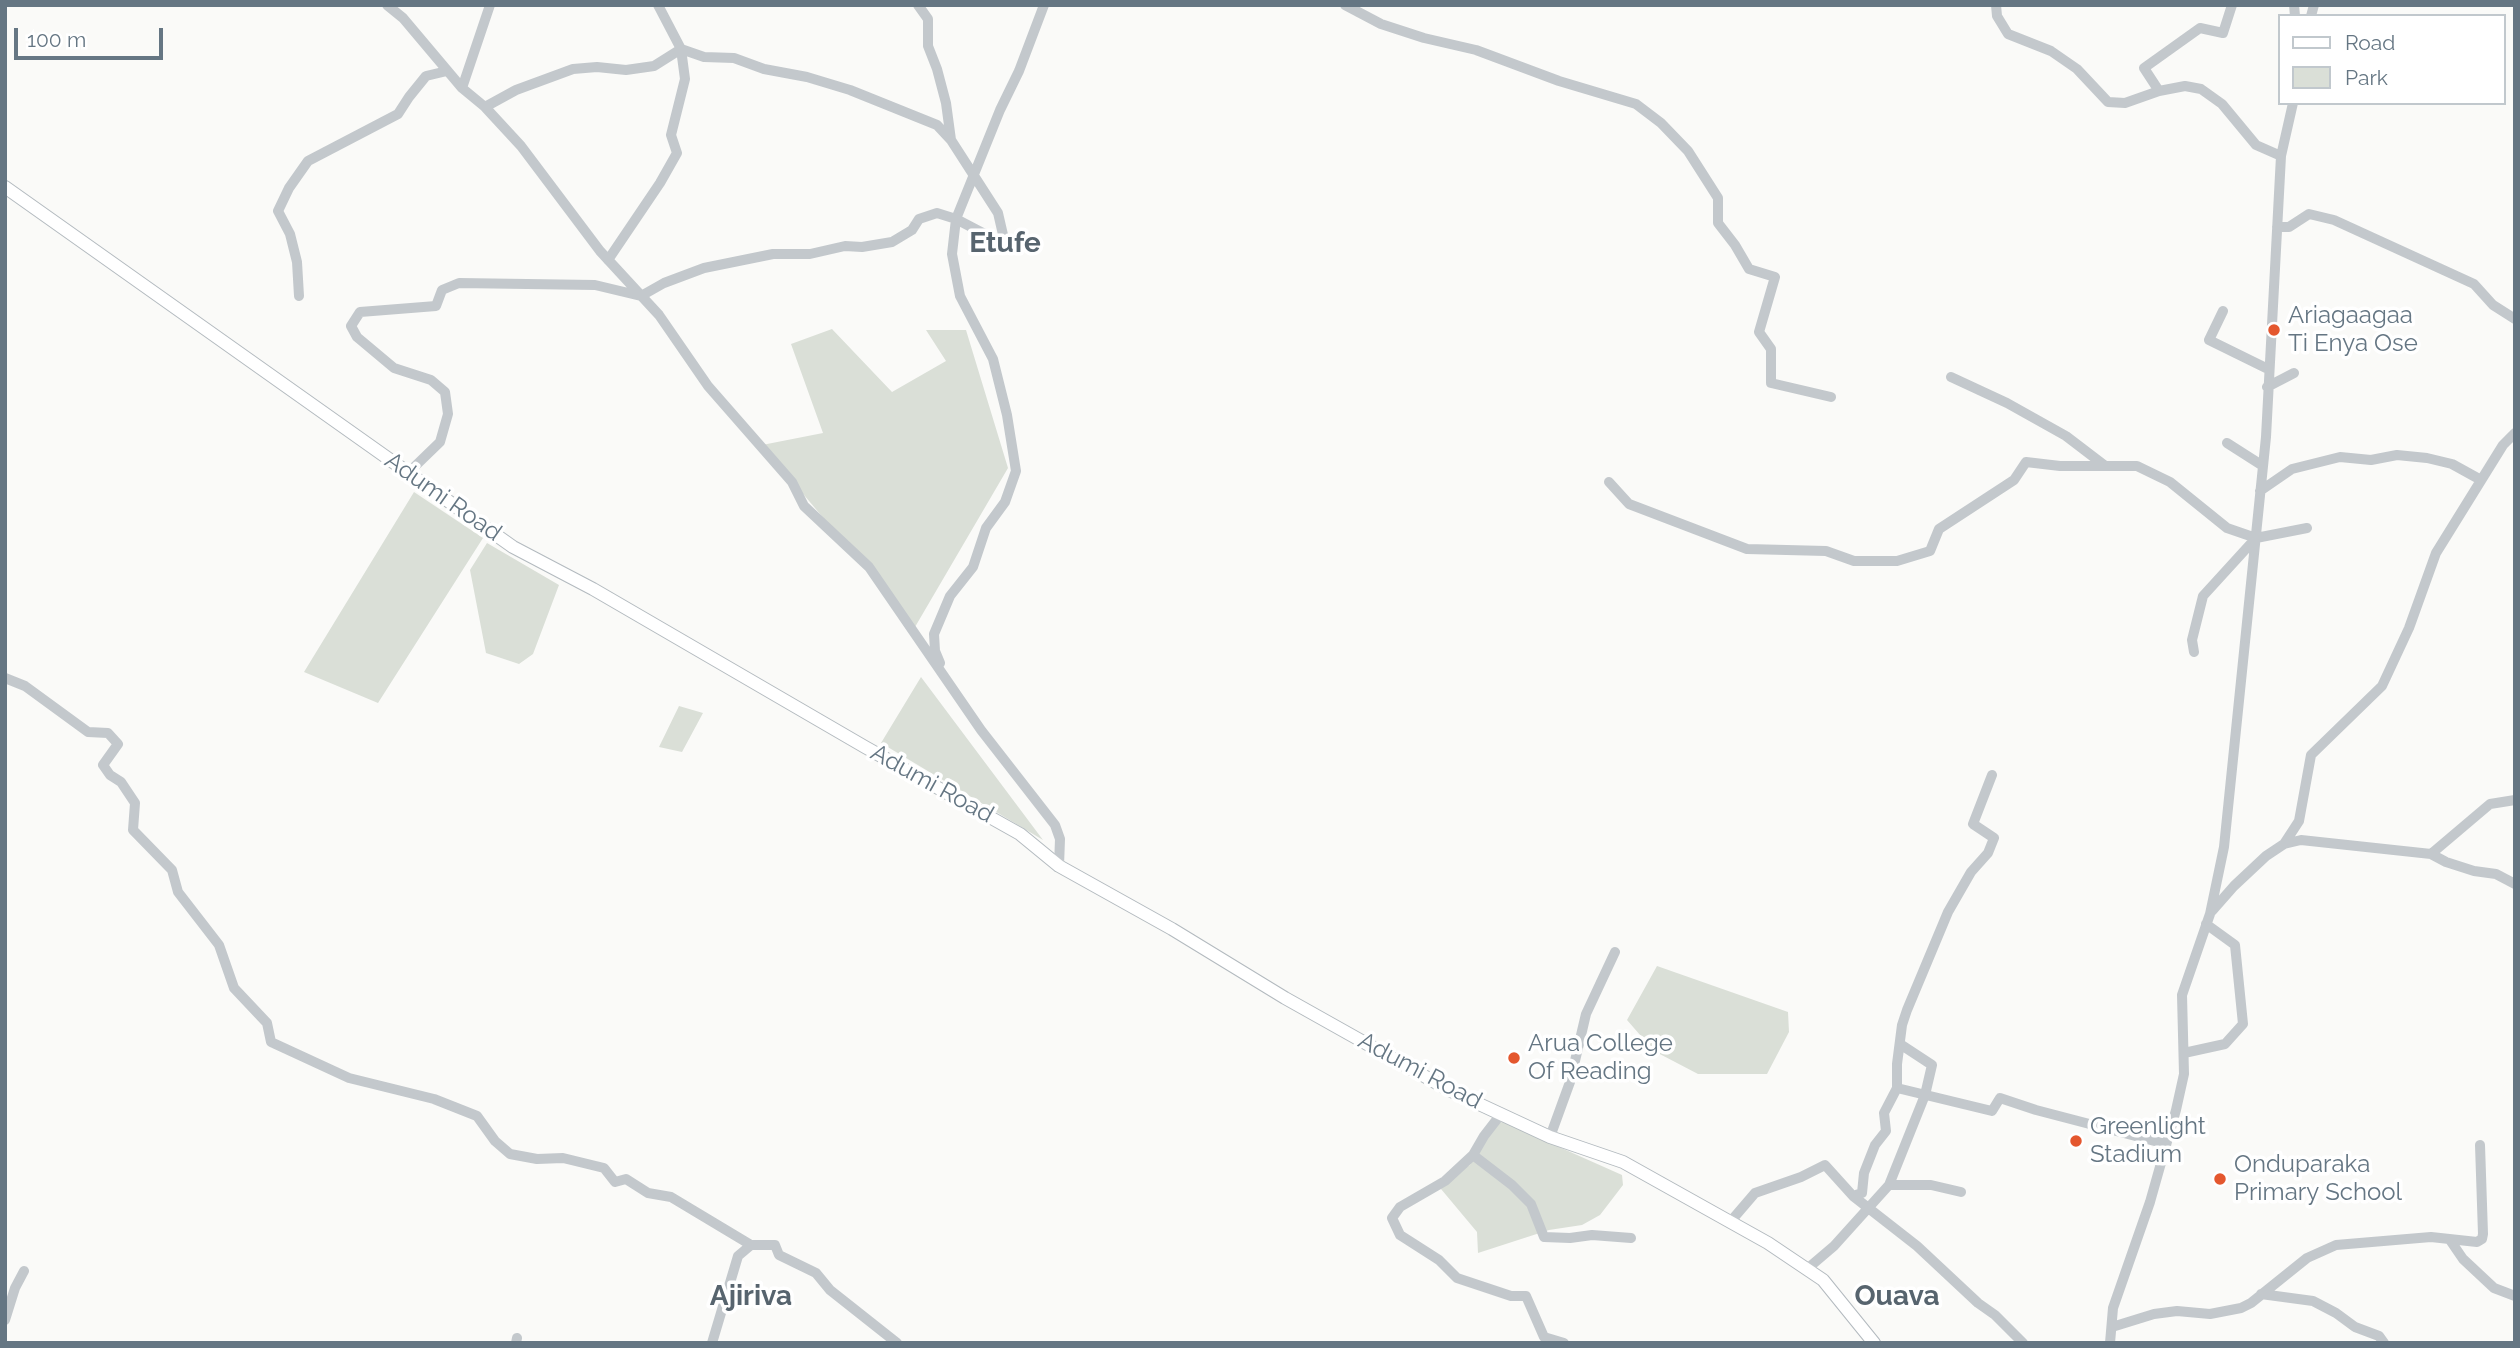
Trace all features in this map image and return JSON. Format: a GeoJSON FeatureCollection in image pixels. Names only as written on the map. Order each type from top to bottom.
{"type":"FeatureCollection","features":[{"type":"Feature","properties":{"kind":"main road","name":"Adumi Road"},"geometry":{"type":"LineString","coordinates":[[5,187],[513,547],[593,589],[1020,834],[1059,866],[1449,1090],[1550,1137],[1623,1162],[1769,1242],[1823,1280],[1874,1343]]}},
{"type":"Feature","properties":{"kind":"street"},"geometry":{"type":"LineString","coordinates":[[387,5],[403,18],[461,88],[485,107],[521,146],[608,260],[659,316],[708,386],[792,482],[804,506],[869,567],[981,730],[1055,825],[1060,839],[1059,866]]}},
{"type":"Feature","properties":{"kind":"street"},"geometry":{"type":"LineString","coordinates":[[461,88],[490,5]]}},
{"type":"Feature","properties":{"kind":"street"},"geometry":{"type":"LineString","coordinates":[[608,260],[677,153],[671,135],[685,79],[681,49],[658,5]]}},
{"type":"Feature","properties":{"kind":"street"},"geometry":{"type":"LineString","coordinates":[[918,5],[928,19],[928,46],[946,103],[951,140]]}},
{"type":"Feature","properties":{"kind":"street"},"geometry":{"type":"LineString","coordinates":[[1345,5],[1392,27],[1476,50],[1559,81],[1636,104],[1661,123],[1688,151],[1718,198],[1718,223],[1749,269],[1775,277],[1759,332],[1771,349],[1771,383],[1831,397]]}},
{"type":"Feature","properties":{"kind":"street"},"geometry":{"type":"LineString","coordinates":[[1996,5],[1997,16],[2008,34],[2051,51],[2077,69],[2108,102],[2125,103],[2159,91],[2185,86],[2201,89],[2222,104],[2256,145],[2281,156]]}},
{"type":"Feature","properties":{"kind":"street"},"geometry":{"type":"LineString","coordinates":[[2159,91],[2144,68],[2200,28],[2223,33],[2232,5]]}},
{"type":"Feature","properties":{"kind":"street"},"geometry":{"type":"LineString","coordinates":[[947,680],[935,651],[934,634],[950,596],[973,567],[986,528],[1005,502],[1016,471],[1007,415],[993,359],[960,296],[953,254],[956,219],[1000,110],[1020,71],[1041,7]]}},
{"type":"Feature","properties":{"kind":"street"},"geometry":{"type":"LineString","coordinates":[[485,107],[516,90],[573,69],[597,67],[626,70],[654,66],[681,49]]}},
{"type":"Feature","properties":{"kind":"street"},"geometry":{"type":"LineString","coordinates":[[408,473],[440,442],[448,414],[445,392],[430,380],[394,369],[356,337],[351,326],[360,312],[436,306],[442,290],[459,283],[595,285],[641,296],[664,283],[704,268],[773,254],[810,254],[845,246],[862,247],[892,242],[912,230],[919,219],[937,214],[956,219],[992,239],[1004,239],[998,213],[951,140],[936,125],[850,90],[807,77],[764,69],[734,58],[704,57],[681,49]]}},
{"type":"Feature","properties":{"kind":"street"},"geometry":{"type":"LineString","coordinates":[[299,296],[297,262],[290,234],[278,211],[289,188],[308,161],[398,114],[426,76],[447,71]]}},
{"type":"Feature","properties":{"kind":"street"},"geometry":{"type":"LineString","coordinates":[[2110,1343],[2113,1308],[2151,1202],[2184,1074],[2182,995],[2208,919],[2224,847],[2263,466],[2281,156],[2293,105]]}},
{"type":"Feature","properties":{"kind":"street"},"geometry":{"type":"LineString","coordinates":[[2277,227],[2289,227],[2309,214],[2334,220],[2474,284],[2493,305],[2515,318]]}},
{"type":"Feature","properties":{"kind":"street"},"geometry":{"type":"LineString","coordinates":[[2223,311],[2209,340],[2268,369]]}},
{"type":"Feature","properties":{"kind":"street"},"geometry":{"type":"LineString","coordinates":[[2267,387],[2294,373]]}},
{"type":"Feature","properties":{"kind":"street"},"geometry":{"type":"LineString","coordinates":[[1951,377],[2007,403],[2066,436],[2105,466]]}},
{"type":"Feature","properties":{"kind":"street"},"geometry":{"type":"LineString","coordinates":[[2208,919],[2234,886],[2284,844],[2299,821],[2311,755],[2382,686],[2409,628],[2436,553],[2503,445],[2515,433]]}},
{"type":"Feature","properties":{"kind":"street"},"geometry":{"type":"LineString","coordinates":[[2227,443],[2263,466]]}},
{"type":"Feature","properties":{"kind":"street"},"geometry":{"type":"LineString","coordinates":[[2260,491],[2292,469],[2340,457],[2371,460],[2397,455],[2427,458],[2452,464],[2482,480]]}},
{"type":"Feature","properties":{"kind":"street"},"geometry":{"type":"LineString","coordinates":[[1609,482],[1629,504],[1747,549],[1826,551],[1854,561],[1897,561],[1930,551],[1939,529],[2014,480],[2026,462],[2060,466],[2137,466],[2170,482],[2227,528],[2256,538],[2306,528]]}},
{"type":"Feature","properties":{"kind":"street"},"geometry":{"type":"LineString","coordinates":[[2194,652],[2192,640],[2203,596],[2256,538]]}},
{"type":"Feature","properties":{"kind":"street"},"geometry":{"type":"LineString","coordinates":[[5,678],[25,686],[88,732],[108,733],[118,744],[103,765],[110,775],[121,782],[135,803],[133,830],[172,870],[178,892],[219,945],[234,988],[267,1023],[271,1042],[349,1078],[434,1098],[477,1116],[495,1141],[510,1154],[537,1159],[563,1158],[604,1168],[615,1182],[626,1179],[648,1194],[671,1197],[751,1245],[775,1245],[779,1255],[816,1273],[830,1290],[897,1343]]}},
{"type":"Feature","properties":{"kind":"street"},"geometry":{"type":"LineString","coordinates":[[1853,1196],[1862,1193],[1864,1174],[1875,1145],[1886,1131],[1884,1113],[1897,1088],[1902,1025],[1907,1010],[1948,912],[1971,872],[1988,853],[1994,838],[1973,824],[1993,775]]}},
{"type":"Feature","properties":{"kind":"street"},"geometry":{"type":"LineString","coordinates":[[2431,854],[2490,804],[2515,800]]}},
{"type":"Feature","properties":{"kind":"street"},"geometry":{"type":"LineString","coordinates":[[2284,844],[2301,840],[2431,854],[2474,871],[2496,874],[2515,884]]}},
{"type":"Feature","properties":{"kind":"street"},"geometry":{"type":"LineString","coordinates":[[2184,1053],[2225,1044],[2243,1024],[2235,945],[2208,919]]}},
{"type":"Feature","properties":{"kind":"street"},"geometry":{"type":"LineString","coordinates":[[1550,1137],[1570,1082],[1586,1014],[1615,952]]}},
{"type":"Feature","properties":{"kind":"street"},"geometry":{"type":"LineString","coordinates":[[1807,1269],[1889,1185],[1925,1095],[1932,1065],[1900,1044]]}},
{"type":"Feature","properties":{"kind":"street"},"geometry":{"type":"LineString","coordinates":[[1897,1088],[1993,1111],[2000,1098],[2036,1110],[2166,1143]]}},
{"type":"Feature","properties":{"kind":"street"},"geometry":{"type":"LineString","coordinates":[[1501,1114],[1473,1155],[1445,1181],[1400,1207],[1392,1218],[1400,1235],[1439,1260],[1457,1278],[1511,1296],[1526,1296],[1544,1337],[1564,1343]]}},
{"type":"Feature","properties":{"kind":"street"},"geometry":{"type":"LineString","coordinates":[[2112,1327],[2154,1314],[2176,1311],[2210,1314],[2230,1311],[2251,1303],[2307,1258],[2336,1245],[2431,1237],[2477,1242],[2482,1239],[2483,1181],[2480,1144]]}},
{"type":"Feature","properties":{"kind":"street"},"geometry":{"type":"LineString","coordinates":[[1473,1155],[1512,1185],[1531,1204],[1544,1237],[1631,1237]]}},
{"type":"Feature","properties":{"kind":"street"},"geometry":{"type":"LineString","coordinates":[[1731,1221],[1755,1193],[1801,1177],[1825,1165],[1853,1196],[1917,1246],[2023,1343]]}},
{"type":"Feature","properties":{"kind":"street"},"geometry":{"type":"LineString","coordinates":[[1889,1185],[1931,1185],[1961,1192]]}},
{"type":"Feature","properties":{"kind":"street"},"geometry":{"type":"LineString","coordinates":[[2450,1240],[2463,1259],[2494,1288],[2515,1296]]}},
{"type":"Feature","properties":{"kind":"street"},"geometry":{"type":"LineString","coordinates":[[712,1343],[738,1256],[751,1245]]}},
{"type":"Feature","properties":{"kind":"street"},"geometry":{"type":"LineString","coordinates":[[5,1320],[15,1288],[24,1271]]}},
{"type":"Feature","properties":{"kind":"street"},"geometry":{"type":"LineString","coordinates":[[2261,1294],[2313,1301],[2355,1327],[2379,1336],[2384,1343]]}},
{"type":"Feature","properties":{"kind":"green space"},"geometry":{"type":"Polygon","coordinates":[[[832,329],[892,392],[946,361],[926,330],[966,330],[1008,468],[915,627],[762,445],[823,433],[791,344],[832,329]]]}},
{"type":"Feature","properties":{"kind":"green space"},"geometry":{"type":"Polygon","coordinates":[[[414,492],[483,538],[378,703],[304,672],[414,492]]]}},
{"type":"Feature","properties":{"kind":"green space"},"geometry":{"type":"Polygon","coordinates":[[[487,543],[559,585],[533,654],[519,664],[486,653],[470,570],[487,543]]]}},
{"type":"Feature","properties":{"kind":"green space"},"geometry":{"type":"Polygon","coordinates":[[[921,677],[1043,840],[881,743],[921,677]]]}},
{"type":"Feature","properties":{"kind":"green space"},"geometry":{"type":"Polygon","coordinates":[[[679,706],[703,713],[682,752],[659,747],[679,706]]]}},
{"type":"Feature","properties":{"kind":"green space"},"geometry":{"type":"Polygon","coordinates":[[[1657,966],[1788,1012],[1789,1032],[1767,1074],[1698,1074],[1654,1051],[1627,1020],[1657,966]]]}},
{"type":"Feature","properties":{"kind":"green space"},"geometry":{"type":"Polygon","coordinates":[[[1503,1122],[1622,1175],[1623,1185],[1600,1215],[1582,1225],[1549,1230],[1478,1253],[1477,1232],[1441,1189],[1444,1179],[1470,1165],[1479,1138],[1493,1123],[1503,1122]]]}},
{"type":"Feature","properties":{"kind":"place","name":"Ariagaagaa Ti Enya Ose"},"geometry":{"type":"Point","coordinates":[2274,330]}},
{"type":"Feature","properties":{"kind":"place","name":"Arua College Of Reading"},"geometry":{"type":"Point","coordinates":[1514,1058]}},
{"type":"Feature","properties":{"kind":"place","name":"Greenlight Stadium"},"geometry":{"type":"Point","coordinates":[2076,1141]}},
{"type":"Feature","properties":{"kind":"place","name":"Onduparaka Primary School"},"geometry":{"type":"Point","coordinates":[2220,1179]}},
{"type":"Feature","properties":{"kind":"district","name":"Etufe"},"geometry":{"type":"Point","coordinates":[1005,244]}},
{"type":"Feature","properties":{"kind":"district","name":"Ajiriva"},"geometry":{"type":"Point","coordinates":[751,1297]}},
{"type":"Feature","properties":{"kind":"district","name":"Ouava"},"geometry":{"type":"Point","coordinates":[1897,1297]}}]}
